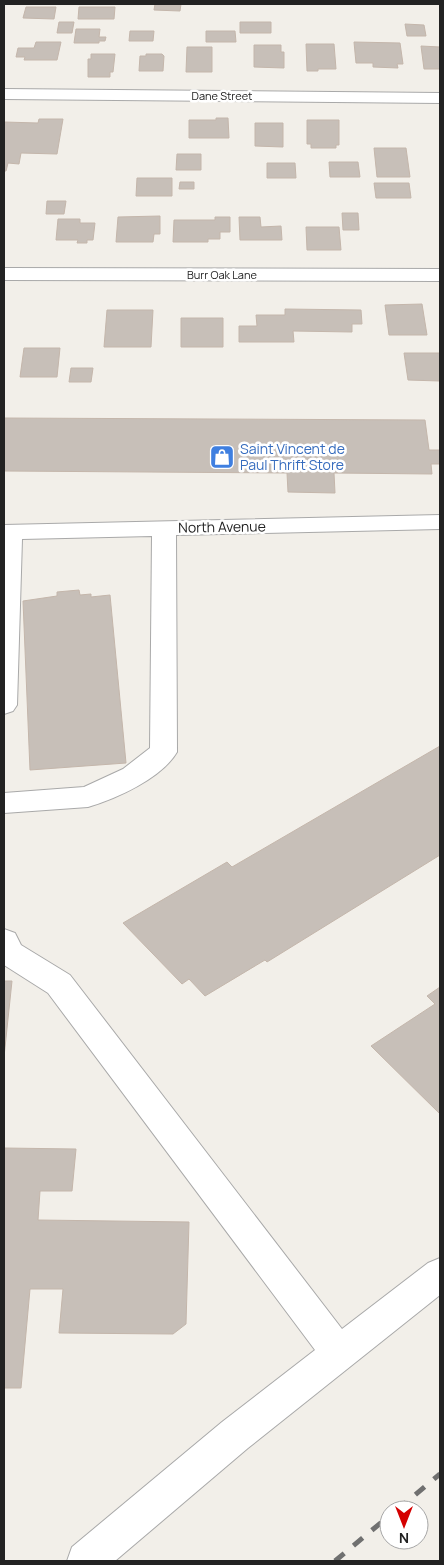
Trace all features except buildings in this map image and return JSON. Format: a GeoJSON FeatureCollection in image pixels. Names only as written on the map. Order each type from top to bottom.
{"type":"FeatureCollection","features":[{"type":"Feature","properties":{"kind":"street","name":"Dane Street"},"geometry":{"type":"LineString","coordinates":[[4,94],[440,102]]}},
{"type":"Feature","properties":{"kind":"street","name":"Burr Oak Lane"},"geometry":{"type":"LineString","coordinates":[[4,274],[440,275]]}},
{"type":"Feature","properties":{"kind":"street","name":"North Avenue"},"geometry":{"type":"LineString","coordinates":[[7,532],[440,522]]}},
{"type":"Feature","properties":{"kind":"street"},"geometry":{"type":"LineString","coordinates":[[4,803],[88,796],[133,776],[163,752],[164,529]]}},
{"type":"Feature","properties":{"kind":"street"},"geometry":{"type":"LineString","coordinates":[[4,705],[7,532]]}},
{"type":"Feature","properties":{"kind":"street"},"geometry":{"type":"LineString","coordinates":[[4,941],[9,953],[59,984],[339,1353]]}},
{"type":"Feature","properties":{"kind":"street"},"geometry":{"type":"LineString","coordinates":[[86,1561],[235,1435],[440,1274]]}},
{"type":"Feature","properties":{"kind":"railway"},"geometry":{"type":"LineString","coordinates":[[409,1500],[440,1474]]}},
{"type":"Feature","properties":{"kind":"railway"},"geometry":{"type":"LineString","coordinates":[[335,1561],[379,1524]]}},
{"type":"Feature","properties":{"kind":"place","name":"Saint Vincent de Paul Thrift Store"},"geometry":{"type":"Point","coordinates":[222,457]}}]}
